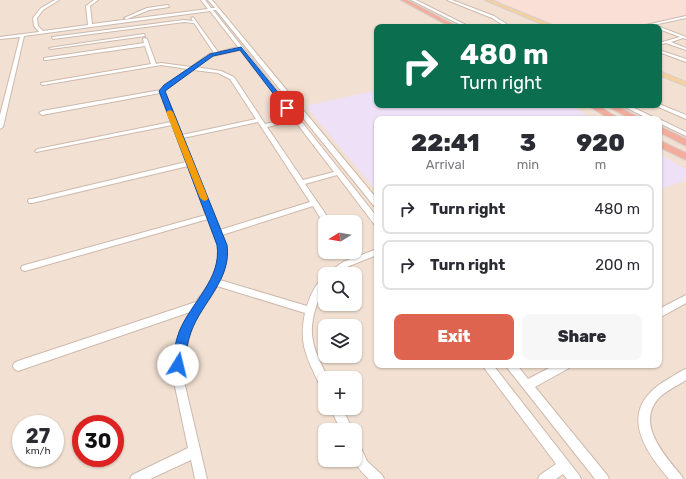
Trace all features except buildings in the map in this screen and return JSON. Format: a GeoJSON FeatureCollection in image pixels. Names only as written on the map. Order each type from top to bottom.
{"type":"FeatureCollection","features":[{"type":"Feature","properties":{"kind":"highway"},"geometry":{"type":"LineString","coordinates":[[401,2],[439,24]]}},
{"type":"Feature","properties":{"kind":"highway"},"geometry":{"type":"LineString","coordinates":[[401,2],[449,24]]}},
{"type":"Feature","properties":{"kind":"highway"},"geometry":{"type":"LineString","coordinates":[[596,108],[611,116]]}},
{"type":"Feature","properties":{"kind":"highway"},"geometry":{"type":"LineString","coordinates":[[615,108],[632,116]]}},
{"type":"Feature","properties":{"kind":"highway"},"geometry":{"type":"LineString","coordinates":[[662,131],[686,143]]}},
{"type":"Feature","properties":{"kind":"highway"},"geometry":{"type":"LineString","coordinates":[[662,145],[686,157]]}},
{"type":"Feature","properties":{"kind":"main road"},"geometry":{"type":"LineString","coordinates":[[481,0],[540,24]]}},
{"type":"Feature","properties":{"kind":"main road"},"geometry":{"type":"LineString","coordinates":[[487,0],[547,24]]}},
{"type":"Feature","properties":{"kind":"main road"},"geometry":{"type":"LineString","coordinates":[[662,71],[686,81]]}},
{"type":"Feature","properties":{"kind":"main road"},"geometry":{"type":"LineString","coordinates":[[662,74],[686,84]]}},
{"type":"Feature","properties":{"kind":"street"},"geometry":{"type":"LineString","coordinates":[[42,32],[36,26],[35,18],[42,9],[57,0]]}},
{"type":"Feature","properties":{"kind":"street"},"geometry":{"type":"LineString","coordinates":[[85,0],[95,0]]}},
{"type":"Feature","properties":{"kind":"street"},"geometry":{"type":"LineString","coordinates":[[90,26],[88,6],[95,0]]}},
{"type":"Feature","properties":{"kind":"street"},"geometry":{"type":"LineString","coordinates":[[164,0],[172,15]]}},
{"type":"Feature","properties":{"kind":"street"},"geometry":{"type":"LineString","coordinates":[[203,0],[374,218]]}},
{"type":"Feature","properties":{"kind":"street"},"geometry":{"type":"LineString","coordinates":[[210,0],[374,200]]}},
{"type":"Feature","properties":{"kind":"street"},"geometry":{"type":"LineString","coordinates":[[413,0],[462,24]]}},
{"type":"Feature","properties":{"kind":"street"},"geometry":{"type":"LineString","coordinates":[[449,0],[493,17],[504,24]]}},
{"type":"Feature","properties":{"kind":"street"},"geometry":{"type":"LineString","coordinates":[[119,22],[145,10],[168,6]]}},
{"type":"Feature","properties":{"kind":"street"},"geometry":{"type":"LineString","coordinates":[[0,38],[218,9]]}},
{"type":"Feature","properties":{"kind":"street"},"geometry":{"type":"LineString","coordinates":[[162,12],[168,23]]}},
{"type":"Feature","properties":{"kind":"street"},"geometry":{"type":"LineString","coordinates":[[191,14],[216,53]]}},
{"type":"Feature","properties":{"kind":"street"},"geometry":{"type":"LineString","coordinates":[[654,24],[686,18]]}},
{"type":"Feature","properties":{"kind":"street"},"geometry":{"type":"LineString","coordinates":[[662,25],[686,18]]}},
{"type":"Feature","properties":{"kind":"street"},"geometry":{"type":"LineString","coordinates":[[53,38],[141,26],[186,21],[195,22]]}},
{"type":"Feature","properties":{"kind":"street"},"geometry":{"type":"LineString","coordinates":[[141,26],[154,65]]}},
{"type":"Feature","properties":{"kind":"street"},"geometry":{"type":"LineString","coordinates":[[662,29],[685,37]]}},
{"type":"Feature","properties":{"kind":"street"},"geometry":{"type":"LineString","coordinates":[[0,127],[22,35]]}},
{"type":"Feature","properties":{"kind":"street"},"geometry":{"type":"LineString","coordinates":[[51,48],[144,35]]}},
{"type":"Feature","properties":{"kind":"street"},"geometry":{"type":"LineString","coordinates":[[662,43],[685,37]]}},
{"type":"Feature","properties":{"kind":"street"},"geometry":{"type":"LineString","coordinates":[[666,42],[686,49]]}},
{"type":"Feature","properties":{"kind":"street"},"geometry":{"type":"LineString","coordinates":[[46,59],[147,44]]}},
{"type":"Feature","properties":{"kind":"street"},"geometry":{"type":"LineString","coordinates":[[42,113],[162,91],[192,68],[216,53],[241,48]]}},
{"type":"Feature","properties":{"kind":"street"},"geometry":{"type":"LineString","coordinates":[[662,52],[686,61]]}},
{"type":"Feature","properties":{"kind":"street"},"geometry":{"type":"LineString","coordinates":[[250,61],[258,59]]}},
{"type":"Feature","properties":{"kind":"street"},"geometry":{"type":"LineString","coordinates":[[43,84],[154,65],[168,64],[219,72],[230,76],[322,215]]}},
{"type":"Feature","properties":{"kind":"street"},"geometry":{"type":"LineString","coordinates":[[162,91],[222,245],[223,259],[215,282],[184,333],[178,365],[178,377],[200,479]]}},
{"type":"Feature","properties":{"kind":"street"},"geometry":{"type":"LineString","coordinates":[[662,107],[686,117]]}},
{"type":"Feature","properties":{"kind":"street"},"geometry":{"type":"LineString","coordinates":[[630,108],[648,116]]}},
{"type":"Feature","properties":{"kind":"street"},"geometry":{"type":"LineString","coordinates":[[264,126],[296,119]]}},
{"type":"Feature","properties":{"kind":"street"},"geometry":{"type":"LineString","coordinates":[[179,137],[259,120]]}},
{"type":"Feature","properties":{"kind":"street"},"geometry":{"type":"LineString","coordinates":[[662,122],[686,134]]}},
{"type":"Feature","properties":{"kind":"street"},"geometry":{"type":"LineString","coordinates":[[38,151],[174,123]]}},
{"type":"Feature","properties":{"kind":"street"},"geometry":{"type":"LineString","coordinates":[[32,201],[190,163]]}},
{"type":"Feature","properties":{"kind":"street"},"geometry":{"type":"LineString","coordinates":[[301,183],[338,173]]}},
{"type":"Feature","properties":{"kind":"street"},"geometry":{"type":"LineString","coordinates":[[218,234],[314,203]]}},
{"type":"Feature","properties":{"kind":"street"},"geometry":{"type":"LineString","coordinates":[[25,268],[211,216]]}},
{"type":"Feature","properties":{"kind":"street"},"geometry":{"type":"LineString","coordinates":[[342,267],[374,253]]}},
{"type":"Feature","properties":{"kind":"street"},"geometry":{"type":"LineString","coordinates":[[215,282],[311,311]]}},
{"type":"Feature","properties":{"kind":"street"},"geometry":{"type":"LineString","coordinates":[[318,291],[311,311],[308,326],[309,350],[319,371]]}},
{"type":"Feature","properties":{"kind":"street"},"geometry":{"type":"LineString","coordinates":[[662,312],[686,299]]}},
{"type":"Feature","properties":{"kind":"street"},"geometry":{"type":"LineString","coordinates":[[18,366],[200,305]]}},
{"type":"Feature","properties":{"kind":"street"},"geometry":{"type":"LineString","coordinates":[[489,368],[575,479]]}},
{"type":"Feature","properties":{"kind":"street"},"geometry":{"type":"LineString","coordinates":[[512,368],[604,479]]}},
{"type":"Feature","properties":{"kind":"street"},"geometry":{"type":"LineString","coordinates":[[527,386],[560,368]]}},
{"type":"Feature","properties":{"kind":"street"},"geometry":{"type":"LineString","coordinates":[[677,479],[651,444],[644,424],[645,407],[653,395],[686,374]]}},
{"type":"Feature","properties":{"kind":"street"},"geometry":{"type":"LineString","coordinates":[[136,479],[194,452]]}},
{"type":"Feature","properties":{"kind":"street"},"geometry":{"type":"LineString","coordinates":[[362,463],[378,479]]}},
{"type":"Feature","properties":{"kind":"street"},"geometry":{"type":"LineString","coordinates":[[544,479],[565,466]]}},
{"type":"Feature","properties":{"kind":"shaded area"},"geometry":{"type":"Polygon","coordinates":[[[0,0],[686,0],[686,479],[0,479],[0,0]]]}},
{"type":"Feature","properties":{"kind":"shaded area"},"geometry":{"type":"Polygon","coordinates":[[[485,0],[686,0],[686,18],[660,24],[544,24],[485,0]]]}},
{"type":"Feature","properties":{"kind":"shaded area"},"geometry":{"type":"Polygon","coordinates":[[[374,91],[374,108],[574,108],[589,116],[374,116],[374,188],[306,106],[374,91]]]}},
{"type":"Feature","properties":{"kind":"shaded area"},"geometry":{"type":"Polygon","coordinates":[[[662,156],[686,169],[686,180],[662,189],[662,156]]]}},
{"type":"Feature","properties":{"kind":"slow traffic"},"geometry":{"type":"LineString","coordinates":[[170,112],[204,198]]}},
{"type":"Feature","properties":{"kind":"route"},"geometry":{"type":"LineString","coordinates":[[178,365],[184,333],[219,274],[223,259],[223,252],[222,245],[162,91],[164,88],[211,55],[218,52],[241,48],[287,108]]}}]}
